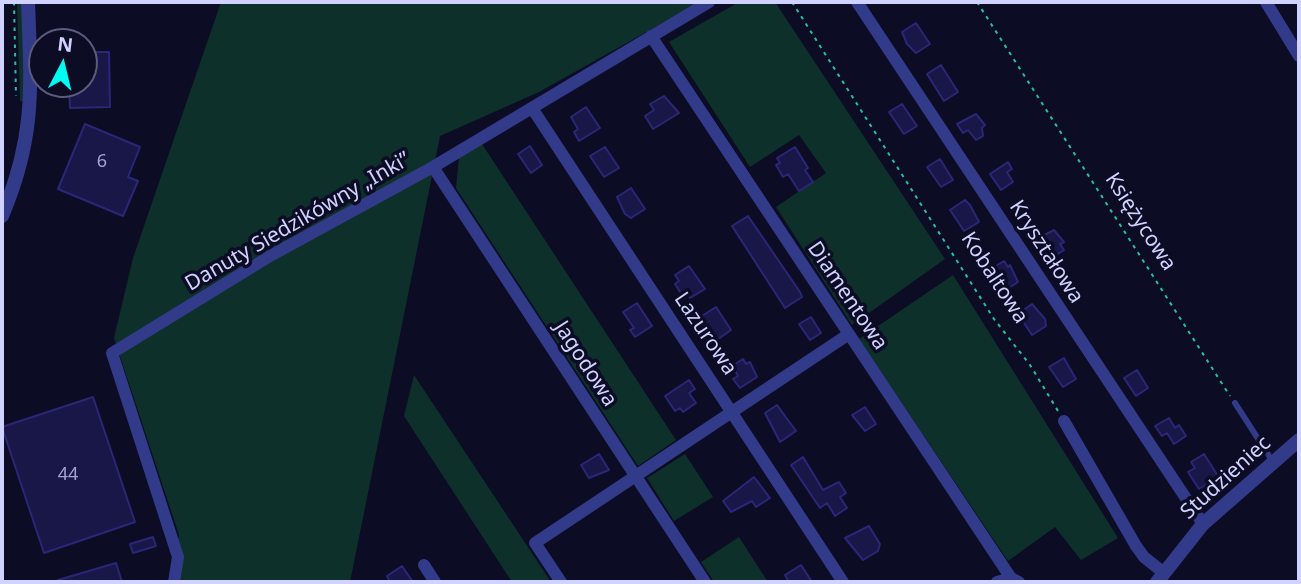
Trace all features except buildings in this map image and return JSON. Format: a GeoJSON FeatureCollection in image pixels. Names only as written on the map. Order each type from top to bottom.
{"type":"FeatureCollection","features":[{"type":"Feature","properties":{"kind":"street"},"geometry":{"type":"LineString","coordinates":[[2,216],[18,179],[32,107],[28,2]]}},
{"type":"Feature","properties":{"kind":"street","name":"Danuty Siedzikówny „Inki”"},"geometry":{"type":"LineString","coordinates":[[174,582],[178,557],[111,354],[270,256],[433,167],[709,2]]}},
{"type":"Feature","properties":{"kind":"street","name":"Kryształowa"},"geometry":{"type":"LineString","coordinates":[[857,2],[1203,524]]}},
{"type":"Feature","properties":{"kind":"street"},"geometry":{"type":"LineString","coordinates":[[1266,2],[1299,56]]}},
{"type":"Feature","properties":{"kind":"street","name":"Diamentowa"},"geometry":{"type":"LineString","coordinates":[[651,36],[1015,580]]}},
{"type":"Feature","properties":{"kind":"street","name":"Lazurowa"},"geometry":{"type":"LineString","coordinates":[[532,108],[843,582]]}},
{"type":"Feature","properties":{"kind":"street","name":"Jagodowa"},"geometry":{"type":"LineString","coordinates":[[433,167],[705,582]]}},
{"type":"Feature","properties":{"kind":"street"},"geometry":{"type":"LineString","coordinates":[[561,582],[535,543],[849,334]]}},
{"type":"Feature","properties":{"kind":"street"},"geometry":{"type":"LineString","coordinates":[[1064,421],[1136,546],[1161,578]]}},
{"type":"Feature","properties":{"kind":"street","name":"Studzieniec"},"geometry":{"type":"LineString","coordinates":[[1161,578],[1203,524],[1299,440]]}},
{"type":"Feature","properties":{"kind":"street"},"geometry":{"type":"LineString","coordinates":[[424,565],[435,582]]}},
{"type":"Feature","properties":{"kind":"street"},"geometry":{"type":"LineString","coordinates":[[997,582],[1015,580]]}},
{"type":"Feature","properties":{"kind":"lane"},"geometry":{"type":"LineString","coordinates":[[1235,403],[1273,462]]}},
{"type":"Feature","properties":{"kind":"path"},"geometry":{"type":"LineString","coordinates":[[14,2],[16,104]]}},
{"type":"Feature","properties":{"kind":"path","name":"Kobaltowa"},"geometry":{"type":"LineString","coordinates":[[792,2],[994,319],[1030,365],[1064,421]]}},
{"type":"Feature","properties":{"kind":"path","name":"Księżycowa"},"geometry":{"type":"LineString","coordinates":[[977,2],[1235,403]]}},
{"type":"Feature","properties":{"kind":"green space"},"geometry":{"type":"Polygon","coordinates":[[[17,2],[23,2],[25,101],[20,101],[17,2]]]}},
{"type":"Feature","properties":{"kind":"green space"},"geometry":{"type":"Polygon","coordinates":[[[221,2],[700,2],[539,92],[440,136],[350,582],[172,582],[179,535],[114,338],[133,258],[221,2]]]}},
{"type":"Feature","properties":{"kind":"green space"},"geometry":{"type":"Polygon","coordinates":[[[739,2],[775,2],[945,259],[852,325],[776,207],[826,173],[799,135],[750,167],[669,42],[739,2]]]}},
{"type":"Feature","properties":{"kind":"green space"},"geometry":{"type":"Polygon","coordinates":[[[482,144],[676,440],[638,466],[456,188],[459,157],[482,144]]]}},
{"type":"Feature","properties":{"kind":"green space"},"geometry":{"type":"Polygon","coordinates":[[[953,275],[1118,538],[1081,560],[1055,527],[1008,561],[859,339],[953,275]]]}},
{"type":"Feature","properties":{"kind":"green space"},"geometry":{"type":"Polygon","coordinates":[[[414,375],[551,582],[512,582],[404,416],[414,375]]]}},
{"type":"Feature","properties":{"kind":"green space"},"geometry":{"type":"Polygon","coordinates":[[[685,454],[713,497],[674,521],[647,478],[685,454]]]}},
{"type":"Feature","properties":{"kind":"green space"},"geometry":{"type":"Polygon","coordinates":[[[739,537],[768,582],[714,582],[701,562],[739,537]]]}}]}
